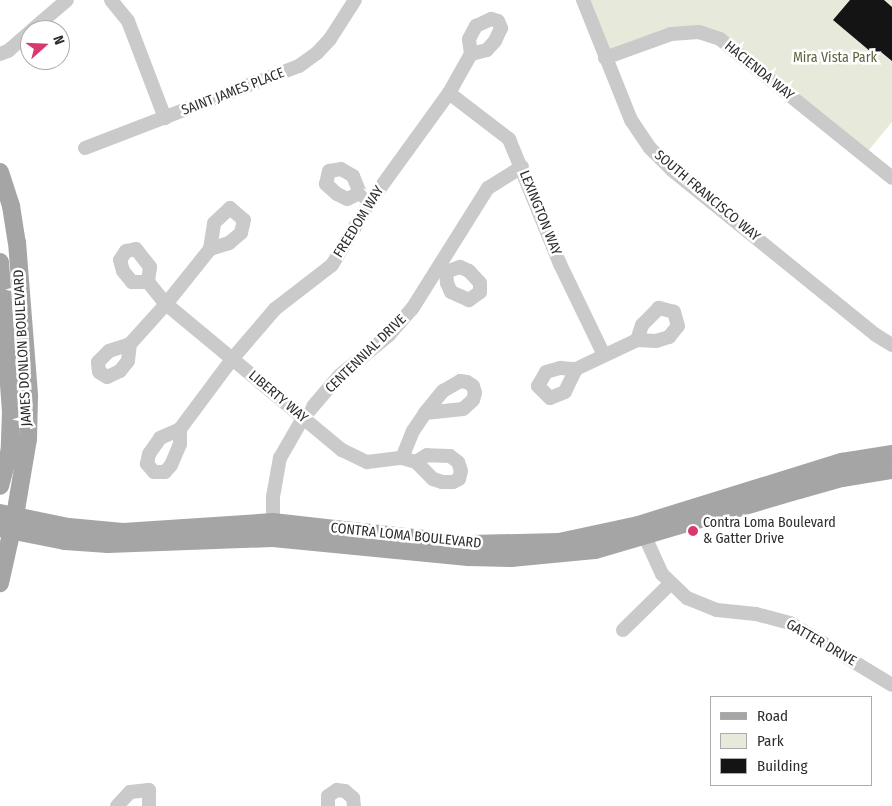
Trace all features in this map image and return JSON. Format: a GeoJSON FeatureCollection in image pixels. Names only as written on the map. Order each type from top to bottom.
{"type":"FeatureCollection","features":[{"type":"Feature","properties":{"kind":"main road","name":"JAMES DONLON BOULEVARD"},"geometry":{"type":"LineString","coordinates":[[0,172],[11,206],[18,242],[29,396],[28,439],[7,522],[0,582]]}},
{"type":"Feature","properties":{"kind":"main road","name":"JAMES DONLON BOULEVARD"},"geometry":{"type":"LineString","coordinates":[[0,262],[11,411],[10,449],[0,486]]}},
{"type":"Feature","properties":{"kind":"main road","name":"CONTRA LOMA BOULEVARD"},"geometry":{"type":"LineString","coordinates":[[7,522],[65,541],[117,544],[273,530],[468,557],[511,558],[596,550],[642,530],[842,462],[892,454]]}},
{"type":"Feature","properties":{"kind":"main road","name":"CONTRA LOMA BOULEVARD"},"geometry":{"type":"LineString","coordinates":[[642,530],[842,478],[892,470]]}},
{"type":"Feature","properties":{"kind":"street"},"geometry":{"type":"LineString","coordinates":[[44,20],[67,0]]}},
{"type":"Feature","properties":{"kind":"street"},"geometry":{"type":"LineString","coordinates":[[111,0],[128,21],[165,118]]}},
{"type":"Feature","properties":{"kind":"street","name":"SAINT JAMES PLACE"},"geometry":{"type":"LineString","coordinates":[[85,148],[299,66],[317,53],[330,39],[355,0]]}},
{"type":"Feature","properties":{"kind":"street","name":"SOUTH FRANCISCO WAY"},"geometry":{"type":"LineString","coordinates":[[583,0],[631,120],[650,148],[672,170],[876,336],[892,345]]}},
{"type":"Feature","properties":{"kind":"street","name":"HACIENDA WAY"},"geometry":{"type":"LineString","coordinates":[[606,58],[671,34],[698,32],[720,39],[892,178]]}},
{"type":"Feature","properties":{"kind":"street"},"geometry":{"type":"LineString","coordinates":[[0,54],[8,51],[20,41]]}},
{"type":"Feature","properties":{"kind":"street","name":"FREEDOM WAY"},"geometry":{"type":"LineString","coordinates":[[180,429],[232,358],[275,309],[332,265],[365,197],[449,93],[471,54]]}},
{"type":"Feature","properties":{"kind":"street","name":"LEXINGTON WAY"},"geometry":{"type":"LineString","coordinates":[[449,93],[508,138],[522,167],[560,264],[604,355]]}},
{"type":"Feature","properties":{"kind":"street","name":"CENTENNIAL DRIVE"},"geometry":{"type":"LineString","coordinates":[[273,530],[273,497],[280,458],[303,418],[339,376],[388,335],[412,309],[442,269],[488,188],[522,167]]}},
{"type":"Feature","properties":{"kind":"street"},"geometry":{"type":"LineString","coordinates":[[130,344],[166,304],[210,249]]}},
{"type":"Feature","properties":{"kind":"street","name":"LIBERTY WAY"},"geometry":{"type":"LineString","coordinates":[[148,282],[166,304],[342,450],[367,462],[402,458]]}},
{"type":"Feature","properties":{"kind":"street"},"geometry":{"type":"LineString","coordinates":[[576,369],[637,340]]}},
{"type":"Feature","properties":{"kind":"street"},"geometry":{"type":"LineString","coordinates":[[416,462],[402,458],[413,430],[425,413]]}},
{"type":"Feature","properties":{"kind":"street","name":"GATTER DRIVE"},"geometry":{"type":"LineString","coordinates":[[642,530],[653,559],[670,584],[687,598],[707,607],[756,614],[790,623],[892,685]]}},
{"type":"Feature","properties":{"kind":"street"},"geometry":{"type":"LineString","coordinates":[[623,630],[670,584]]}},
{"type":"Feature","properties":{"kind":"street"},"geometry":{"type":"LineString","coordinates":[[117,806],[130,792],[149,790],[149,806]]}},
{"type":"Feature","properties":{"kind":"street"},"geometry":{"type":"LineString","coordinates":[[328,806],[328,796],[338,790],[346,791],[353,798],[354,806]]}},
{"type":"Feature","properties":{"kind":"green space","name":"Mira Vista Park"},"geometry":{"type":"Polygon","coordinates":[[[583,0],[892,0],[892,122],[864,156],[720,39],[699,32],[605,58],[583,0]]]}},
{"type":"Feature","properties":{"kind":"building"},"geometry":{"type":"Polygon","coordinates":[[[850,0],[884,0],[892,7],[892,61],[881,52],[877,57],[833,20],[850,0]]]}},
{"type":"Feature","properties":{"kind":"place","name":"Contra Loma Boulevard & Gatter Drive"},"geometry":{"type":"Point","coordinates":[693,531]}}]}
